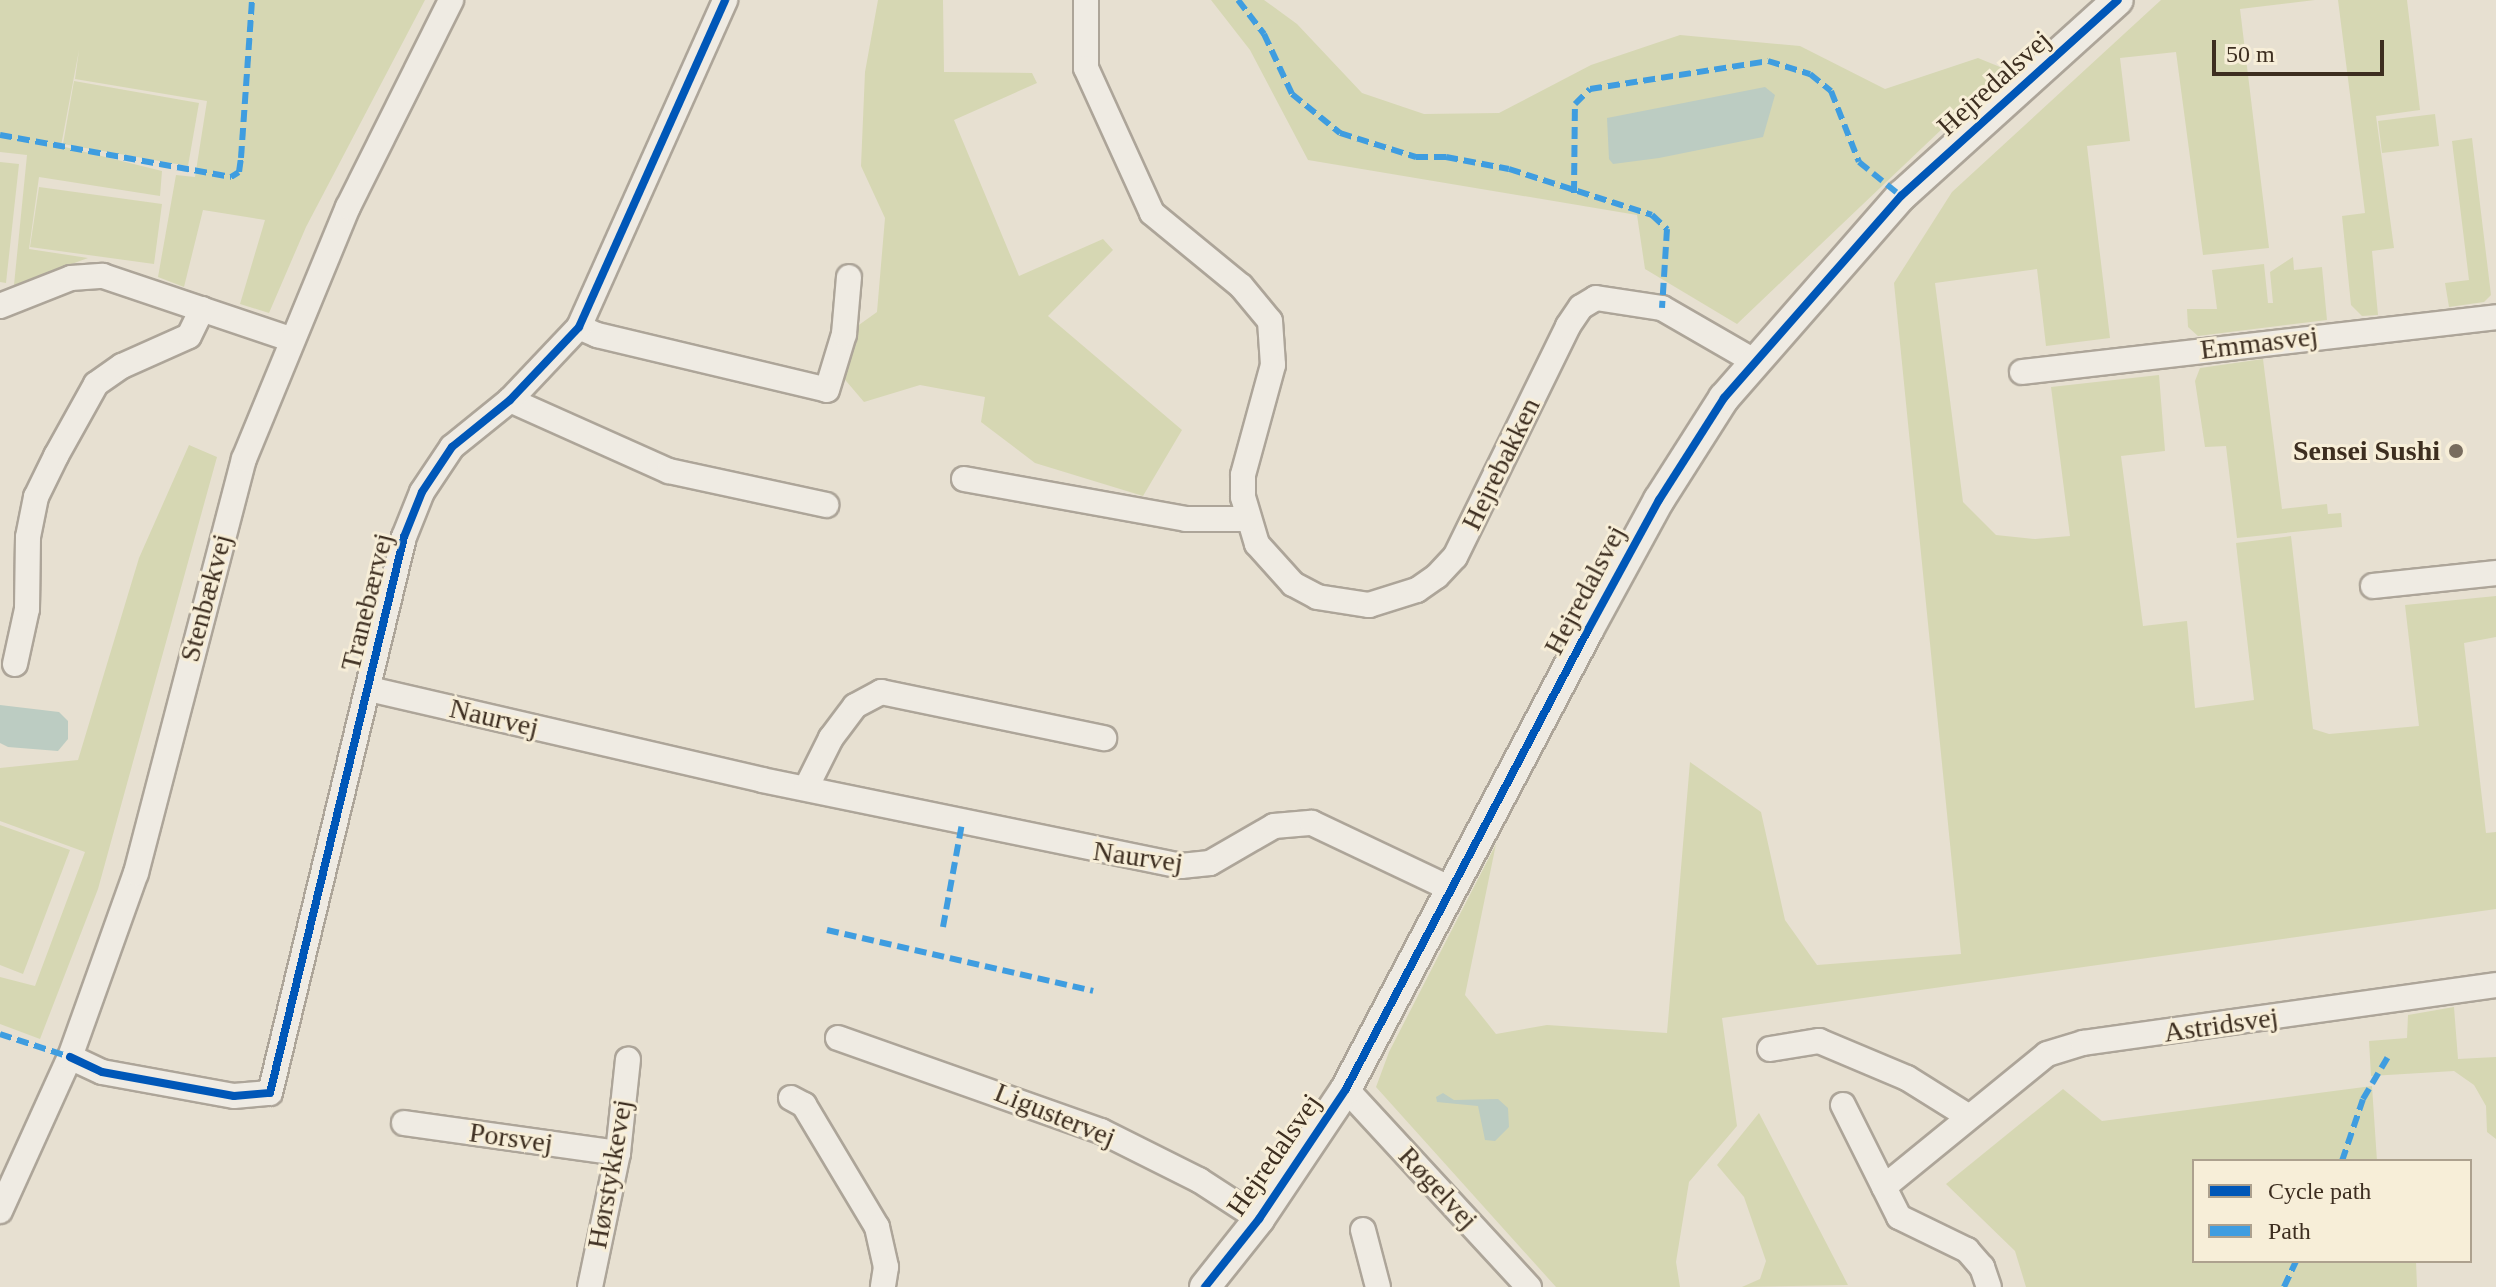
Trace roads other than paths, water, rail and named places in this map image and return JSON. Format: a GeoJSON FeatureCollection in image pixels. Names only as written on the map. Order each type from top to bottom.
{"type":"FeatureCollection","features":[{"type":"Feature","properties":{"kind":"street","name":"Stenbækvej"},"geometry":{"type":"LineString","coordinates":[[0,1211],[70,1057],[136,873],[244,459],[290,339],[348,207],[451,0]]}},
{"type":"Feature","properties":{"kind":"street","name":"Tranebærvej"},"geometry":{"type":"LineString","coordinates":[[70,1057],[102,1072],[239,1097],[270,1093],[404,537],[422,492],[452,447],[510,400],[579,327],[725,0]]}},
{"type":"Feature","properties":{"kind":"street","name":"Hejrebakken"},"geometry":{"type":"LineString","coordinates":[[1086,0],[1086,68],[1152,213],[1241,286],[1270,321],[1273,365],[1243,475],[1247,519],[1257,544],[1293,584],[1344,604],[1394,600],[1417,590],[1455,557],[1581,307],[1596,298],[1617,298],[1662,308],[1752,360]]}},
{"type":"Feature","properties":{"kind":"street","name":"Hejredalsvej"},"geometry":{"type":"LineString","coordinates":[[1205,1287],[1259,1219],[1346,1089],[1659,500],[1752,360],[1901,196],[2118,0]]}},
{"type":"Feature","properties":{"kind":"street"},"geometry":{"type":"LineString","coordinates":[[0,306],[71,278],[103,276],[290,339]]}},
{"type":"Feature","properties":{"kind":"street"},"geometry":{"type":"LineString","coordinates":[[579,327],[597,335],[827,390],[844,334],[849,277]]}},
{"type":"Feature","properties":{"kind":"street"},"geometry":{"type":"LineString","coordinates":[[15,664],[27,609],[28,537],[36,497],[56,456],[96,384],[189,336],[202,309]]}},
{"type":"Feature","properties":{"kind":"street","name":"Emmasvej"},"geometry":{"type":"LineString","coordinates":[[2022,372],[2496,317]]}},
{"type":"Feature","properties":{"kind":"street"},"geometry":{"type":"LineString","coordinates":[[510,400],[669,471],[826,505]]}},
{"type":"Feature","properties":{"kind":"street"},"geometry":{"type":"LineString","coordinates":[[964,479],[1186,519],[1247,519]]}},
{"type":"Feature","properties":{"kind":"street"},"geometry":{"type":"LineString","coordinates":[[2373,586],[2496,573]]}},
{"type":"Feature","properties":{"kind":"street","name":"Naurvej"},"geometry":{"type":"LineString","coordinates":[[369,689],[806,788],[1181,866],[1210,863],[1274,826],[1312,823],[1451,889]]}},
{"type":"Feature","properties":{"kind":"street"},"geometry":{"type":"LineString","coordinates":[[806,788],[811,768],[839,727],[862,701],[881,692],[1104,738]]}},
{"type":"Feature","properties":{"kind":"street","name":"Astridsvej"},"geometry":{"type":"LineString","coordinates":[[1884,1187],[1966,1115],[2047,1054],[2083,1043],[2496,985]]}},
{"type":"Feature","properties":{"kind":"street","name":"Ligustervej"},"geometry":{"type":"LineString","coordinates":[[838,1038],[1101,1131],[1199,1180],[1259,1219]]}},
{"type":"Feature","properties":{"kind":"street"},"geometry":{"type":"LineString","coordinates":[[1770,1049],[1819,1041],[1907,1078],[1966,1115]]}},
{"type":"Feature","properties":{"kind":"street","name":"Hørstykkevej"},"geometry":{"type":"LineString","coordinates":[[590,1287],[618,1153],[628,1060]]}},
{"type":"Feature","properties":{"kind":"street","name":"Røgelvej"},"geometry":{"type":"LineString","coordinates":[[1346,1089],[1529,1287]]}},
{"type":"Feature","properties":{"kind":"street"},"geometry":{"type":"LineString","coordinates":[[791,1098],[804,1105],[877,1227],[886,1267],[883,1287]]}},
{"type":"Feature","properties":{"kind":"street"},"geometry":{"type":"LineString","coordinates":[[1843,1105],[1899,1217],[1967,1250],[1982,1267],[1989,1287]]}},
{"type":"Feature","properties":{"kind":"street","name":"Porsvej"},"geometry":{"type":"LineString","coordinates":[[404,1123],[618,1153]]}},
{"type":"Feature","properties":{"kind":"street"},"geometry":{"type":"LineString","coordinates":[[1363,1230],[1378,1287]]}},
{"type":"Feature","properties":{"kind":"place","name":"Sensei Sushi"},"geometry":{"type":"Point","coordinates":[2456,451]}}]}
